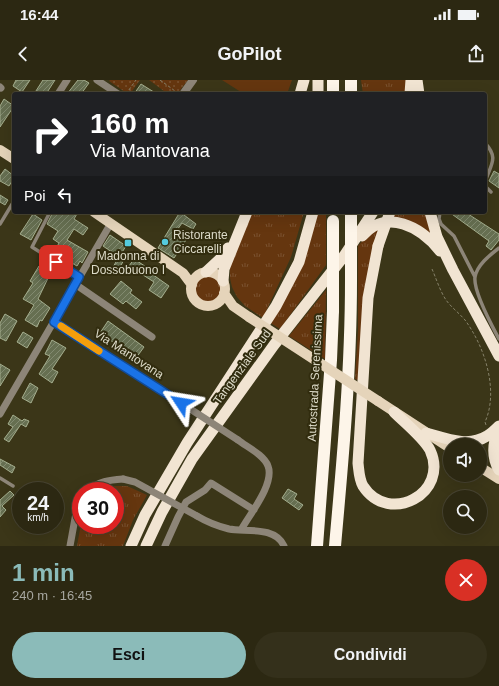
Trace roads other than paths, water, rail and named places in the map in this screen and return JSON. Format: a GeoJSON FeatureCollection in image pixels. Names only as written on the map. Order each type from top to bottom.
{"type":"FeatureCollection","features":[{"type":"Feature","properties":{"kind":"highway"},"geometry":{"type":"LineString","coordinates":[[301,92],[304,80]]}},
{"type":"Feature","properties":{"kind":"highway"},"geometry":{"type":"LineString","coordinates":[[318,80],[318,92]]}},
{"type":"Feature","properties":{"kind":"highway"},"geometry":{"type":"LineString","coordinates":[[333,80],[333,92]]}},
{"type":"Feature","properties":{"kind":"highway"},"geometry":{"type":"LineString","coordinates":[[351,80],[351,92]]}},
{"type":"Feature","properties":{"kind":"highway"},"geometry":{"type":"LineString","coordinates":[[410,92],[411,80]]}},
{"type":"Feature","properties":{"kind":"highway"},"geometry":{"type":"LineString","coordinates":[[417,80],[419,92]]}},
{"type":"Feature","properties":{"kind":"highway"},"geometry":{"type":"LineString","coordinates":[[206,272],[220,259],[228,247],[241,214]]}},
{"type":"Feature","properties":{"kind":"highway"},"geometry":{"type":"LineString","coordinates":[[223,281],[224,269],[246,214]]}},
{"type":"Feature","properties":{"kind":"highway"},"geometry":{"type":"LineString","coordinates":[[308,231],[309,214]]}},
{"type":"Feature","properties":{"kind":"highway","name":"Tangenziale Sud"},"geometry":{"type":"LineString","coordinates":[[131,546],[145,515],[187,443],[276,306],[299,262],[312,214]]}},
{"type":"Feature","properties":{"kind":"highway"},"geometry":{"type":"LineString","coordinates":[[335,546],[348,393],[351,315],[351,214]]}},
{"type":"Feature","properties":{"kind":"highway","name":"Tangenziale Sud"},"geometry":{"type":"LineString","coordinates":[[146,546],[162,512],[192,459],[274,345],[344,256],[372,214]]}},
{"type":"Feature","properties":{"kind":"highway"},"geometry":{"type":"LineString","coordinates":[[389,214],[378,246],[368,298],[358,463],[359,477],[363,486],[369,493],[377,499],[394,504],[404,504],[416,499],[425,491],[434,472],[433,462],[431,451],[426,444],[394,412]]}},
{"type":"Feature","properties":{"kind":"highway"},"geometry":{"type":"LineString","coordinates":[[431,214],[438,237],[453,270],[499,356]]}},
{"type":"Feature","properties":{"kind":"highway","name":"Autostrada Serenissima"},"geometry":{"type":"LineString","coordinates":[[317,546],[332,360],[333,217]]}},
{"type":"Feature","properties":{"kind":"highway"},"geometry":{"type":"LineString","coordinates":[[344,256],[371,228],[380,223],[392,221],[409,226],[431,240],[453,270]]}},
{"type":"Feature","properties":{"kind":"highway"},"geometry":{"type":"LineString","coordinates":[[426,433],[459,442],[475,442],[487,436],[499,426]]}},
{"type":"Feature","properties":{"kind":"highway"},"geometry":{"type":"LineString","coordinates":[[499,430],[494,445],[495,464],[499,470]]}},
{"type":"Feature","properties":{"kind":"highway"},"geometry":{"type":"LineString","coordinates":[[126,546],[128,540],[145,515]]}},
{"type":"Feature","properties":{"kind":"main road"},"geometry":{"type":"LineString","coordinates":[[0,150],[12,158]]}},
{"type":"Feature","properties":{"kind":"main road"},"geometry":{"type":"LineString","coordinates":[[100,214],[194,281]]}},
{"type":"Feature","properties":{"kind":"main road"},"geometry":{"type":"LineString","coordinates":[[224,293],[214,304],[206,305],[198,302],[192,292],[194,281],[198,275],[206,272],[214,273],[223,281],[224,293],[233,306]]}},
{"type":"Feature","properties":{"kind":"main road"},"geometry":{"type":"LineString","coordinates":[[217,302],[233,306],[443,444]]}},
{"type":"Feature","properties":{"kind":"main road"},"geometry":{"type":"LineString","coordinates":[[487,471],[499,479]]}},
{"type":"Feature","properties":{"kind":"street"},"geometry":{"type":"LineString","coordinates":[[59,92],[67,80]]}},
{"type":"Feature","properties":{"kind":"street"},"geometry":{"type":"LineString","coordinates":[[97,80],[115,92]]}},
{"type":"Feature","properties":{"kind":"street"},"geometry":{"type":"LineString","coordinates":[[184,92],[193,80]]}},
{"type":"Feature","properties":{"kind":"street"},"geometry":{"type":"LineString","coordinates":[[0,414],[111,223]]}},
{"type":"Feature","properties":{"kind":"street"},"geometry":{"type":"LineString","coordinates":[[75,284],[152,337]]}},
{"type":"Feature","properties":{"kind":"street","name":"Via Mantovana"},"geometry":{"type":"LineString","coordinates":[[54,322],[238,440],[261,457],[268,465],[269,473],[267,481],[261,499],[241,530]]}},
{"type":"Feature","properties":{"kind":"street"},"geometry":{"type":"LineString","coordinates":[[101,482],[123,479],[135,482],[216,526],[266,532],[282,542],[284,546]]}},
{"type":"Feature","properties":{"kind":"street"},"geometry":{"type":"LineString","coordinates":[[164,546],[186,502],[205,490],[211,483],[254,510]]}},
{"type":"Feature","properties":{"kind":"street"},"geometry":{"type":"LineString","coordinates":[[70,546],[72,534]]}},
{"type":"Feature","properties":{"kind":"lane"},"geometry":{"type":"LineString","coordinates":[[487,144],[494,149],[497,161],[487,179]]}},
{"type":"Feature","properties":{"kind":"lane"},"geometry":{"type":"LineString","coordinates":[[487,188],[491,192]]}},
{"type":"Feature","properties":{"kind":"lane"},"geometry":{"type":"LineString","coordinates":[[0,224],[12,204]]}},
{"type":"Feature","properties":{"kind":"lane"},"geometry":{"type":"LineString","coordinates":[[49,214],[32,246],[79,277]]}},
{"type":"Feature","properties":{"kind":"lane"},"geometry":{"type":"LineString","coordinates":[[440,214],[439,219],[441,224],[454,236],[475,277],[485,312],[499,339]]}},
{"type":"Feature","properties":{"kind":"lane"},"geometry":{"type":"LineString","coordinates":[[475,277],[481,266],[499,248]]}},
{"type":"Feature","properties":{"kind":"lane"},"geometry":{"type":"LineString","coordinates":[[0,478],[12,485]]}},
{"type":"Feature","properties":{"kind":"place","name":"Ristorante Ciccarelli"},"geometry":{"type":"Point","coordinates":[165,242]}},
{"type":"Feature","properties":{"kind":"place","name":"Madonna di Dossobuono I"},"geometry":{"type":"Point","coordinates":[128,243]}}]}
